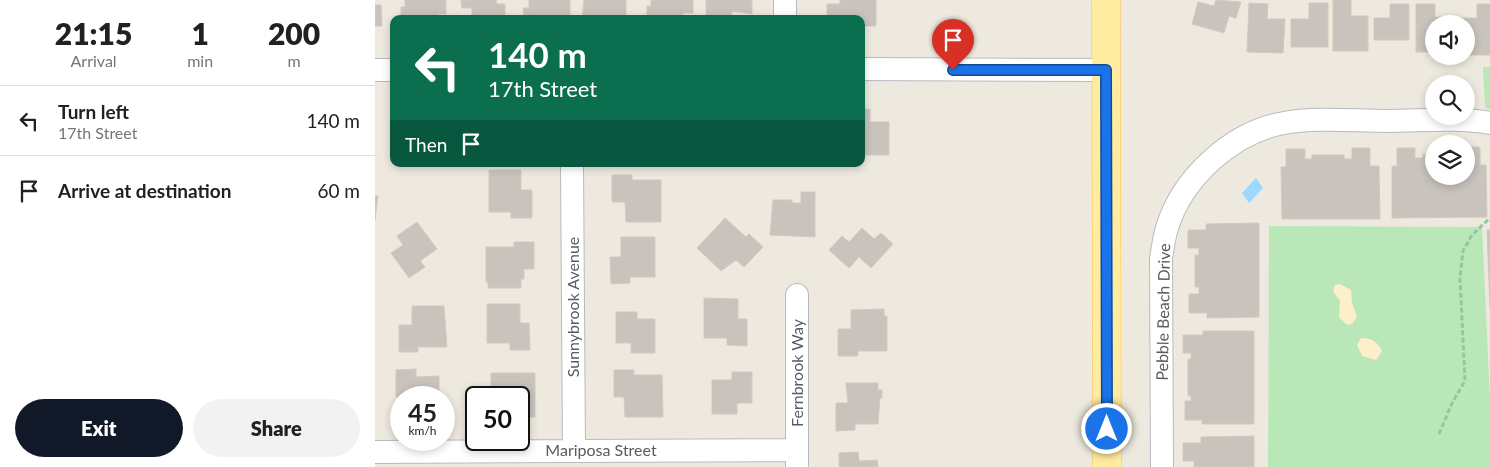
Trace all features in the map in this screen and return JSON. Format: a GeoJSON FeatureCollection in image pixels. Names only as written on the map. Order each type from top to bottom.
{"type":"FeatureCollection","features":[{"type":"Feature","properties":{"kind":"main road"},"geometry":{"type":"LineString","coordinates":[[1106,0],[1107,467]]}},
{"type":"Feature","properties":{"kind":"street"},"geometry":{"type":"LineString","coordinates":[[785,0],[785,15]]}},
{"type":"Feature","properties":{"kind":"street"},"geometry":{"type":"LineString","coordinates":[[865,69],[1106,70]]}},
{"type":"Feature","properties":{"kind":"street"},"geometry":{"type":"LineString","coordinates":[[375,70],[390,70]]}},
{"type":"Feature","properties":{"kind":"street","name":"Pebble Beach Drive"},"geometry":{"type":"LineString","coordinates":[[1162,467],[1161,258],[1166,228],[1176,205],[1197,175],[1222,152],[1248,136],[1283,123],[1321,121],[1490,122]]}},
{"type":"Feature","properties":{"kind":"street","name":"Sunnybrook Avenue"},"geometry":{"type":"LineString","coordinates":[[572,167],[574,450]]}},
{"type":"Feature","properties":{"kind":"street","name":"Fernbrook Way"},"geometry":{"type":"LineString","coordinates":[[797,296],[797,458]]}},
{"type":"Feature","properties":{"kind":"street","name":"Mariposa Street"},"geometry":{"type":"LineString","coordinates":[[375,452],[401,459],[574,450],[797,458]]}},
{"type":"Feature","properties":{"kind":"path"},"geometry":{"type":"LineString","coordinates":[[1439,434],[1452,403],[1465,381],[1460,278],[1463,251],[1472,235],[1490,218]]}},
{"type":"Feature","properties":{"kind":"green space"},"geometry":{"type":"Polygon","coordinates":[[[1483,67],[1490,67],[1490,109],[1485,108],[1483,67]]]}},
{"type":"Feature","properties":{"kind":"green space"},"geometry":{"type":"Polygon","coordinates":[[[1269,226],[1482,227],[1490,400],[1490,467],[1268,467],[1269,226]]]}},
{"type":"Feature","properties":{"kind":"sand"},"geometry":{"type":"Polygon","coordinates":[[[1340,284],[1351,290],[1352,303],[1357,317],[1352,324],[1347,325],[1339,317],[1340,301],[1333,291],[1335,285],[1340,284]]]}},
{"type":"Feature","properties":{"kind":"sand"},"geometry":{"type":"Polygon","coordinates":[[[1361,338],[1374,341],[1379,345],[1382,351],[1376,360],[1362,356],[1357,345],[1361,338]]]}},
{"type":"Feature","properties":{"kind":"water"},"geometry":{"type":"Polygon","coordinates":[[[1256,178],[1263,188],[1249,203],[1242,193],[1256,178]]]}},
{"type":"Feature","properties":{"kind":"building"},"geometry":{"type":"Polygon","coordinates":[[[405,0],[446,0],[446,14],[401,15],[401,7],[405,7],[405,0]]]}},
{"type":"Feature","properties":{"kind":"building"},"geometry":{"type":"Polygon","coordinates":[[[461,0],[496,0],[497,4],[505,4],[505,15],[472,15],[472,8],[462,8],[461,0]]]}},
{"type":"Feature","properties":{"kind":"building"},"geometry":{"type":"Polygon","coordinates":[[[529,0],[570,0],[570,15],[524,15],[523,8],[529,8],[529,0]]]}},
{"type":"Feature","properties":{"kind":"building"},"geometry":{"type":"Polygon","coordinates":[[[584,0],[626,0],[626,15],[582,15],[584,0]]]}},
{"type":"Feature","properties":{"kind":"building"},"geometry":{"type":"Polygon","coordinates":[[[651,0],[693,0],[693,13],[683,13],[683,15],[647,15],[647,6],[651,6],[651,0]]]}},
{"type":"Feature","properties":{"kind":"building"},"geometry":{"type":"Polygon","coordinates":[[[706,0],[752,0],[752,14],[732,11],[732,15],[706,15],[706,0]]]}},
{"type":"Feature","properties":{"kind":"building"},"geometry":{"type":"Polygon","coordinates":[[[840,0],[876,0],[876,26],[865,26],[865,15],[827,15],[827,4],[840,4],[840,0]]]}},
{"type":"Feature","properties":{"kind":"building"},"geometry":{"type":"Polygon","coordinates":[[[1216,0],[1241,2],[1236,18],[1229,16],[1224,33],[1192,24],[1198,2],[1214,6],[1216,0]]]}},
{"type":"Feature","properties":{"kind":"building"},"geometry":{"type":"Polygon","coordinates":[[[1333,0],[1351,0],[1351,16],[1368,16],[1368,51],[1333,51],[1333,0]]]}},
{"type":"Feature","properties":{"kind":"building"},"geometry":{"type":"Polygon","coordinates":[[[1249,3],[1268,4],[1267,19],[1285,19],[1283,53],[1247,52],[1249,3]]]}},
{"type":"Feature","properties":{"kind":"building"},"geometry":{"type":"Polygon","coordinates":[[[1309,3],[1328,3],[1328,47],[1291,47],[1291,19],[1309,19],[1309,3]]]}},
{"type":"Feature","properties":{"kind":"building"},"geometry":{"type":"Polygon","coordinates":[[[1390,4],[1409,4],[1409,40],[1374,40],[1374,18],[1390,18],[1390,4]]]}},
{"type":"Feature","properties":{"kind":"building"},"geometry":{"type":"Polygon","coordinates":[[[1416,4],[1435,4],[1435,15],[1425,15],[1425,52],[1416,52],[1416,4]]]}},
{"type":"Feature","properties":{"kind":"building"},"geometry":{"type":"Polygon","coordinates":[[[1477,4],[1490,4],[1490,55],[1475,55],[1475,18],[1477,18],[1477,4]]]}},
{"type":"Feature","properties":{"kind":"building"},"geometry":{"type":"Polygon","coordinates":[[[375,5],[381,5],[382,26],[375,26],[375,5]]]}},
{"type":"Feature","properties":{"kind":"building"},"geometry":{"type":"Polygon","coordinates":[[[865,109],[870,109],[870,122],[889,122],[889,155],[865,155],[865,109]]]}},
{"type":"Feature","properties":{"kind":"building"},"geometry":{"type":"Polygon","coordinates":[[[1475,147],[1480,147],[1480,165],[1486,165],[1487,217],[1392,218],[1392,166],[1397,166],[1397,148],[1415,148],[1415,158],[1423,158],[1423,154],[1425,154],[1425,185],[1475,185],[1475,147]]]}},
{"type":"Feature","properties":{"kind":"building"},"geometry":{"type":"Polygon","coordinates":[[[1352,148],[1370,148],[1370,166],[1379,166],[1380,219],[1282,219],[1281,167],[1286,167],[1286,149],[1305,149],[1305,159],[1312,159],[1312,155],[1344,155],[1344,159],[1352,159],[1352,148]]]}},
{"type":"Feature","properties":{"kind":"building"},"geometry":{"type":"Polygon","coordinates":[[[489,170],[521,170],[521,190],[532,190],[532,218],[511,218],[511,212],[489,212],[489,170]]]}},
{"type":"Feature","properties":{"kind":"building"},"geometry":{"type":"Polygon","coordinates":[[[612,175],[632,175],[632,180],[661,180],[661,222],[626,222],[625,202],[612,202],[612,175]]]}},
{"type":"Feature","properties":{"kind":"building"},"geometry":{"type":"Polygon","coordinates":[[[801,192],[815,192],[815,237],[770,235],[773,200],[792,200],[792,203],[801,203],[801,192]]]}},
{"type":"Feature","properties":{"kind":"building"},"geometry":{"type":"Polygon","coordinates":[[[375,196],[378,196],[375,220],[375,196]]]}},
{"type":"Feature","properties":{"kind":"building"},"geometry":{"type":"Polygon","coordinates":[[[725,218],[746,237],[749,234],[763,247],[744,267],[736,260],[721,271],[697,248],[725,218]]]}},
{"type":"Feature","properties":{"kind":"building"},"geometry":{"type":"Polygon","coordinates":[[[417,222],[437,249],[420,261],[425,267],[409,278],[391,253],[403,245],[397,236],[417,222]]]}},
{"type":"Feature","properties":{"kind":"building"},"geometry":{"type":"Polygon","coordinates":[[[1259,223],[1259,317],[1207,318],[1207,313],[1189,313],[1189,294],[1199,294],[1199,287],[1195,287],[1195,255],[1199,255],[1199,248],[1188,248],[1188,230],[1206,230],[1206,224],[1259,223]]]}},
{"type":"Feature","properties":{"kind":"building"},"geometry":{"type":"Polygon","coordinates":[[[862,228],[874,239],[881,233],[893,244],[871,268],[859,257],[849,268],[829,250],[842,236],[849,242],[862,228]]]}},
{"type":"Feature","properties":{"kind":"building"},"geometry":{"type":"Polygon","coordinates":[[[1487,230],[1490,230],[1490,308],[1487,230]]]}},
{"type":"Feature","properties":{"kind":"building"},"geometry":{"type":"Polygon","coordinates":[[[621,237],[655,237],[655,277],[630,277],[630,283],[611,284],[610,257],[621,257],[621,237]]]}},
{"type":"Feature","properties":{"kind":"building"},"geometry":{"type":"Polygon","coordinates":[[[514,242],[534,242],[534,269],[524,269],[524,279],[521,279],[521,288],[488,288],[488,282],[486,282],[486,247],[514,247],[514,242]]]}},
{"type":"Feature","properties":{"kind":"building"},"geometry":{"type":"Polygon","coordinates":[[[704,298],[738,299],[738,319],[747,319],[747,346],[727,345],[727,338],[704,338],[704,298]]]}},
{"type":"Feature","properties":{"kind":"building"},"geometry":{"type":"Polygon","coordinates":[[[487,304],[520,304],[520,323],[529,323],[530,350],[510,350],[510,343],[487,343],[487,304]]]}},
{"type":"Feature","properties":{"kind":"building"},"geometry":{"type":"Polygon","coordinates":[[[412,306],[444,306],[447,347],[418,347],[418,352],[399,352],[399,325],[412,325],[412,306]]]}},
{"type":"Feature","properties":{"kind":"building"},"geometry":{"type":"Polygon","coordinates":[[[884,309],[884,316],[887,316],[887,351],[858,351],[858,356],[838,356],[838,329],[851,329],[851,310],[884,309]]]}},
{"type":"Feature","properties":{"kind":"building"},"geometry":{"type":"Polygon","coordinates":[[[616,312],[637,312],[637,319],[655,319],[655,353],[631,353],[631,343],[616,343],[616,312]]]}},
{"type":"Feature","properties":{"kind":"building"},"geometry":{"type":"Polygon","coordinates":[[[1203,331],[1254,331],[1254,424],[1202,424],[1202,420],[1185,420],[1185,401],[1191,401],[1191,396],[1188,396],[1188,359],[1191,359],[1191,353],[1183,353],[1183,335],[1203,335],[1203,331]]]}},
{"type":"Feature","properties":{"kind":"building"},"geometry":{"type":"Polygon","coordinates":[[[416,369],[416,377],[439,376],[439,386],[396,386],[396,370],[416,369]]]}},
{"type":"Feature","properties":{"kind":"building"},"geometry":{"type":"Polygon","coordinates":[[[614,370],[634,370],[634,375],[662,375],[663,417],[625,417],[624,397],[614,397],[614,370]]]}},
{"type":"Feature","properties":{"kind":"building"},"geometry":{"type":"Polygon","coordinates":[[[732,372],[752,372],[752,403],[737,403],[737,414],[712,414],[712,380],[732,380],[732,372]]]}},
{"type":"Feature","properties":{"kind":"building"},"geometry":{"type":"Polygon","coordinates":[[[491,373],[535,373],[535,417],[530,417],[530,386],[491,386],[491,373]]]}},
{"type":"Feature","properties":{"kind":"building"},"geometry":{"type":"Polygon","coordinates":[[[846,383],[878,383],[878,390],[882,390],[882,398],[880,398],[878,424],[855,424],[855,430],[836,431],[836,403],[848,403],[846,383]]]}},
{"type":"Feature","properties":{"kind":"building"},"geometry":{"type":"Polygon","coordinates":[[[1254,436],[1254,467],[1194,467],[1194,461],[1183,461],[1183,443],[1201,443],[1201,437],[1254,436]]]}},
{"type":"Feature","properties":{"kind":"building"},"geometry":{"type":"Polygon","coordinates":[[[858,452],[859,461],[877,460],[878,467],[839,467],[839,453],[858,452]]]}},
{"type":"Feature","properties":{"kind":"route"},"geometry":{"type":"LineString","coordinates":[[953,70],[1106,70],[1107,429]]}}]}
